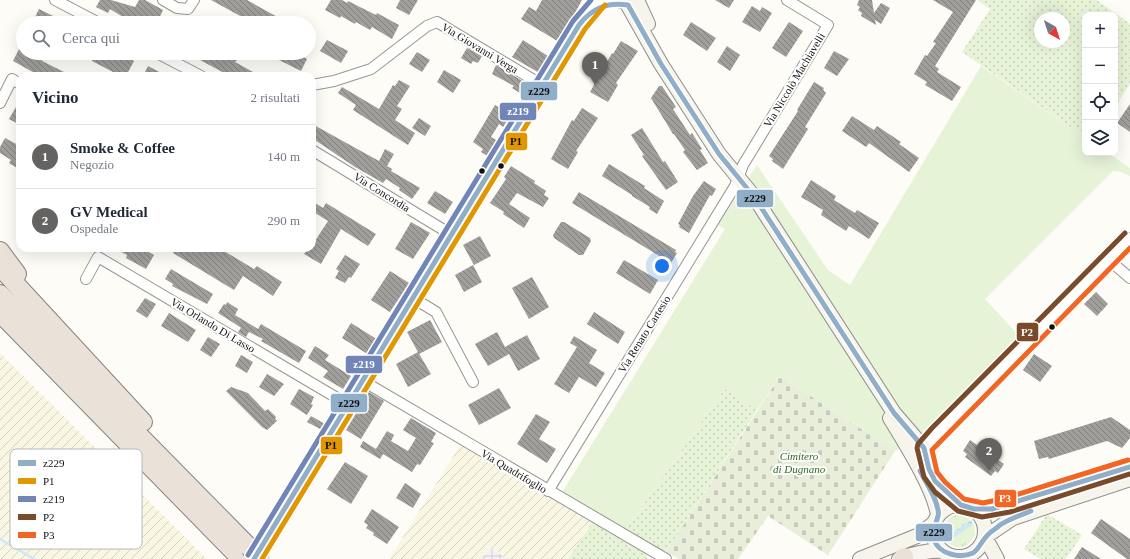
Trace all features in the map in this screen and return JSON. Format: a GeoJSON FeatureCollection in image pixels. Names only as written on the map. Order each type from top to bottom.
{"type":"FeatureCollection","features":[{"type":"Feature","properties":{"kind":"highway"},"geometry":{"type":"LineString","coordinates":[[0,251],[62,333]]}},
{"type":"Feature","properties":{"kind":"highway"},"geometry":{"type":"LineString","coordinates":[[0,267],[160,440],[164,461]]}},
{"type":"Feature","properties":{"kind":"highway"},"geometry":{"type":"LineString","coordinates":[[0,294],[164,461],[251,556]]}},
{"type":"Feature","properties":{"kind":"highway"},"geometry":{"type":"LineString","coordinates":[[0,313],[122,438]]}},
{"type":"Feature","properties":{"kind":"highway"},"geometry":{"type":"LineString","coordinates":[[0,327],[134,449]]}},
{"type":"Feature","properties":{"kind":"highway"},"geometry":{"type":"LineString","coordinates":[[142,456],[251,556]]}},
{"type":"Feature","properties":{"kind":"street"},"geometry":{"type":"LineString","coordinates":[[55,0],[86,16]]}},
{"type":"Feature","properties":{"kind":"street"},"geometry":{"type":"LineString","coordinates":[[163,0],[176,8],[188,9],[194,0]]}},
{"type":"Feature","properties":{"kind":"street"},"geometry":{"type":"LineString","coordinates":[[251,556],[349,405],[542,85],[593,6],[613,0],[630,2],[658,59],[688,107],[719,154],[755,198],[888,403],[924,448],[929,469],[935,481],[945,492],[983,519],[986,530],[985,537],[978,550],[965,558],[954,557],[942,551],[933,550],[902,558]]}},
{"type":"Feature","properties":{"kind":"street","name":"Via Niccolò Machiavelli"},"geometry":{"type":"LineString","coordinates":[[738,177],[743,165],[828,25],[787,0]]}},
{"type":"Feature","properties":{"kind":"street","name":"Via Giovanni Verga"},"geometry":{"type":"LineString","coordinates":[[316,84],[334,81],[371,69],[427,26],[437,22],[542,85]]}},
{"type":"Feature","properties":{"kind":"street"},"geometry":{"type":"LineString","coordinates":[[170,60],[193,72]]}},
{"type":"Feature","properties":{"kind":"street"},"geometry":{"type":"LineString","coordinates":[[0,103],[12,80],[16,82]]}},
{"type":"Feature","properties":{"kind":"street","name":"Via Concordia"},"geometry":{"type":"LineString","coordinates":[[316,152],[452,235]]}},
{"type":"Feature","properties":{"kind":"street"},"geometry":{"type":"LineString","coordinates":[[738,177],[750,202],[909,449],[936,505],[934,539],[942,551]]}},
{"type":"Feature","properties":{"kind":"street","name":"Via Renato Cartesio"},"geometry":{"type":"LineString","coordinates":[[548,491],[735,186],[738,177]]}},
{"type":"Feature","properties":{"kind":"street"},"geometry":{"type":"LineString","coordinates":[[909,449],[917,453],[924,448],[937,433],[1130,238]]}},
{"type":"Feature","properties":{"kind":"street","name":"Via Orlando Di Lasso"},"geometry":{"type":"LineString","coordinates":[[86,279],[98,257],[349,405]]}},
{"type":"Feature","properties":{"kind":"street"},"geometry":{"type":"LineString","coordinates":[[1109,260],[1130,278]]}},
{"type":"Feature","properties":{"kind":"street"},"geometry":{"type":"LineString","coordinates":[[413,298],[436,312],[473,382]]}},
{"type":"Feature","properties":{"kind":"street","name":"Via Quadrifoglio"},"geometry":{"type":"LineString","coordinates":[[363,381],[666,559]]}},
{"type":"Feature","properties":{"kind":"street"},"geometry":{"type":"LineString","coordinates":[[860,559],[917,536],[948,508],[968,507],[992,509],[1130,467]]}},
{"type":"Feature","properties":{"kind":"street"},"geometry":{"type":"LineString","coordinates":[[985,537],[1013,518],[1130,479]]}},
{"type":"Feature","properties":{"kind":"street"},"geometry":{"type":"LineString","coordinates":[[985,537],[997,559]]}},
{"type":"Feature","properties":{"kind":"shaded area"},"geometry":{"type":"Polygon","coordinates":[[[0,353],[96,449],[10,449],[10,549],[142,549],[142,494],[207,559],[0,559],[0,353]]]}},
{"type":"Feature","properties":{"kind":"shaded area"},"geometry":{"type":"Polygon","coordinates":[[[461,444],[593,522],[568,559],[508,559],[491,548],[481,559],[389,559],[461,444]]]}},
{"type":"Feature","properties":{"kind":"shaded area"},"geometry":{"type":"Polygon","coordinates":[[[491,548],[508,559],[481,559],[491,548]]]}},
{"type":"Feature","properties":{"kind":"green space"},"geometry":{"type":"Polygon","coordinates":[[[977,0],[1097,0],[1114,12],[1082,12],[1082,135],[962,52],[990,9],[977,0]]]}},
{"type":"Feature","properties":{"kind":"green space"},"geometry":{"type":"Polygon","coordinates":[[[1118,15],[1130,24],[1130,83],[1118,103],[1118,15]]]}},
{"type":"Feature","properties":{"kind":"green space"},"geometry":{"type":"Polygon","coordinates":[[[981,66],[1082,135],[1082,156],[1112,156],[1130,168],[1130,176],[1121,172],[1113,171],[985,299],[1020,337],[924,434],[895,451],[780,376],[757,410],[725,389],[625,531],[561,494],[725,229],[718,225],[757,165],[828,270],[850,285],[981,66]]]}},
{"type":"Feature","properties":{"kind":"green space","name":"Cimitero di Dugnano"},"geometry":{"type":"Polygon","coordinates":[[[780,376],[895,451],[828,555],[768,516],[738,559],[679,559],[666,552],[780,376]]]}},
{"type":"Feature","properties":{"kind":"green space"},"geometry":{"type":"Polygon","coordinates":[[[725,389],[757,410],[666,552],[625,531],[725,389]]]}},
{"type":"Feature","properties":{"kind":"green space"},"geometry":{"type":"Polygon","coordinates":[[[1047,514],[1082,535],[1066,559],[1041,559],[1024,549],[1047,514]]]}},
{"type":"Feature","properties":{"kind":"green space"},"geometry":{"type":"Polygon","coordinates":[[[959,515],[968,518],[972,522],[975,531],[972,540],[968,544],[959,547],[950,544],[946,540],[943,531],[946,522],[950,518],[959,515]]]}},
{"type":"Feature","properties":{"kind":"green space"},"geometry":{"type":"Polygon","coordinates":[[[593,522],[646,553],[647,559],[568,559],[593,522]]]}},
{"type":"Feature","properties":{"kind":"water"},"geometry":{"type":"Polygon","coordinates":[[[971,520],[973,524],[948,542],[945,538],[971,520]]]}},
{"type":"Feature","properties":{"kind":"building"},"geometry":{"type":"Polygon","coordinates":[[[100,0],[111,0],[135,7],[139,0],[145,0],[163,10],[160,16],[122,16],[110,9],[108,13],[96,7],[100,0]]]}},
{"type":"Feature","properties":{"kind":"building"},"geometry":{"type":"Polygon","coordinates":[[[211,0],[247,0],[276,16],[240,16],[211,0]]]}},
{"type":"Feature","properties":{"kind":"building"},"geometry":{"type":"Polygon","coordinates":[[[331,0],[342,0],[347,3],[348,1],[376,15],[377,13],[399,25],[392,39],[372,27],[370,30],[356,22],[355,24],[341,16],[340,18],[325,10],[331,0]]]}},
{"type":"Feature","properties":{"kind":"building"},"geometry":{"type":"Polygon","coordinates":[[[400,0],[418,0],[409,15],[396,8],[400,0]]]}},
{"type":"Feature","properties":{"kind":"building"},"geometry":{"type":"Polygon","coordinates":[[[542,0],[582,0],[559,42],[521,19],[529,7],[536,11],[542,0]]]}},
{"type":"Feature","properties":{"kind":"building"},"geometry":{"type":"Polygon","coordinates":[[[715,0],[734,0],[729,8],[715,0]]]}},
{"type":"Feature","properties":{"kind":"building"},"geometry":{"type":"Polygon","coordinates":[[[859,0],[872,0],[874,13],[881,3],[890,8],[881,24],[875,20],[876,25],[861,16],[862,13],[858,10],[860,7],[857,5],[859,0]]]}},
{"type":"Feature","properties":{"kind":"building"},"geometry":{"type":"Polygon","coordinates":[[[933,0],[976,0],[935,66],[939,69],[937,72],[961,87],[952,101],[925,85],[927,82],[914,74],[925,55],[927,56],[936,43],[933,42],[953,12],[933,0]]]}},
{"type":"Feature","properties":{"kind":"building"},"geometry":{"type":"Polygon","coordinates":[[[752,6],[760,11],[762,7],[772,13],[760,32],[742,22],[752,6]]]}},
{"type":"Feature","properties":{"kind":"building"},"geometry":{"type":"Polygon","coordinates":[[[39,9],[53,16],[36,16],[39,9]]]}},
{"type":"Feature","properties":{"kind":"building"},"geometry":{"type":"Polygon","coordinates":[[[691,22],[716,38],[707,51],[683,35],[691,22]]]}},
{"type":"Feature","properties":{"kind":"building"},"geometry":{"type":"Polygon","coordinates":[[[789,22],[803,31],[786,57],[772,48],[789,22]]]}},
{"type":"Feature","properties":{"kind":"building"},"geometry":{"type":"Polygon","coordinates":[[[327,40],[348,51],[341,63],[320,51],[327,40]]]}},
{"type":"Feature","properties":{"kind":"building"},"geometry":{"type":"Polygon","coordinates":[[[523,40],[551,58],[541,74],[512,57],[523,40]]]}},
{"type":"Feature","properties":{"kind":"building"},"geometry":{"type":"Polygon","coordinates":[[[621,41],[638,51],[616,83],[618,85],[608,102],[590,92],[612,53],[613,54],[621,41]]]}},
{"type":"Feature","properties":{"kind":"building"},"geometry":{"type":"Polygon","coordinates":[[[727,46],[740,55],[730,71],[717,62],[727,46]]]}},
{"type":"Feature","properties":{"kind":"building"},"geometry":{"type":"Polygon","coordinates":[[[467,48],[482,56],[478,63],[473,61],[471,64],[461,58],[467,48]]]}},
{"type":"Feature","properties":{"kind":"building"},"geometry":{"type":"Polygon","coordinates":[[[834,51],[849,59],[837,76],[824,68],[834,51]]]}},
{"type":"Feature","properties":{"kind":"building"},"geometry":{"type":"Polygon","coordinates":[[[417,52],[430,60],[422,72],[409,64],[417,52]]]}},
{"type":"Feature","properties":{"kind":"building"},"geometry":{"type":"Polygon","coordinates":[[[16,55],[16,60],[42,60],[64,72],[33,72],[13,61],[16,55]]]}},
{"type":"Feature","properties":{"kind":"building"},"geometry":{"type":"Polygon","coordinates":[[[200,60],[237,60],[235,62],[253,72],[222,72],[200,60]]]}},
{"type":"Feature","properties":{"kind":"building"},"geometry":{"type":"Polygon","coordinates":[[[279,60],[306,60],[301,71],[279,60]]]}},
{"type":"Feature","properties":{"kind":"building"},"geometry":{"type":"Polygon","coordinates":[[[92,61],[134,61],[128,72],[113,72],[92,61]]]}},
{"type":"Feature","properties":{"kind":"building"},"geometry":{"type":"Polygon","coordinates":[[[496,65],[529,85],[523,95],[512,88],[514,86],[492,74],[496,65]]]}},
{"type":"Feature","properties":{"kind":"building"},"geometry":{"type":"Polygon","coordinates":[[[148,66],[159,72],[145,72],[148,66]]]}},
{"type":"Feature","properties":{"kind":"building"},"geometry":{"type":"Polygon","coordinates":[[[444,70],[461,80],[453,93],[437,82],[444,70]]]}},
{"type":"Feature","properties":{"kind":"building"},"geometry":{"type":"Polygon","coordinates":[[[399,80],[410,86],[397,106],[402,109],[395,120],[415,133],[408,145],[353,110],[356,105],[338,93],[342,87],[379,109],[393,85],[395,86],[399,80]]]}},
{"type":"Feature","properties":{"kind":"building"},"geometry":{"type":"Polygon","coordinates":[[[814,82],[824,88],[823,90],[826,93],[805,127],[808,129],[783,169],[772,161],[773,159],[769,156],[798,111],[797,110],[814,82]]]}},
{"type":"Feature","properties":{"kind":"building"},"geometry":{"type":"Polygon","coordinates":[[[659,86],[662,86],[676,107],[673,109],[690,135],[692,133],[702,149],[700,150],[708,163],[697,170],[683,152],[685,150],[673,134],[651,98],[659,86]]]}},
{"type":"Feature","properties":{"kind":"building"},"geometry":{"type":"Polygon","coordinates":[[[1130,104],[1130,132],[1118,124],[1130,104]]]}},
{"type":"Feature","properties":{"kind":"building"},"geometry":{"type":"Polygon","coordinates":[[[495,105],[511,115],[503,127],[499,124],[491,137],[498,141],[489,157],[481,152],[483,149],[473,142],[495,105]]]}},
{"type":"Feature","properties":{"kind":"building"},"geometry":{"type":"Polygon","coordinates":[[[16,107],[16,123],[9,119],[16,107]]]}},
{"type":"Feature","properties":{"kind":"building"},"geometry":{"type":"Polygon","coordinates":[[[582,108],[598,118],[576,151],[578,152],[568,169],[551,159],[572,120],[574,121],[582,108]]]}},
{"type":"Feature","properties":{"kind":"building"},"geometry":{"type":"Polygon","coordinates":[[[852,116],[874,130],[877,126],[901,142],[899,144],[919,158],[909,172],[869,143],[866,147],[842,131],[852,116]]]}},
{"type":"Feature","properties":{"kind":"building"},"geometry":{"type":"Polygon","coordinates":[[[419,118],[431,126],[425,136],[412,128],[419,118]]]}},
{"type":"Feature","properties":{"kind":"building"},"geometry":{"type":"Polygon","coordinates":[[[316,126],[379,161],[385,149],[394,154],[387,166],[392,169],[391,171],[420,188],[412,199],[399,190],[400,188],[386,179],[383,183],[355,167],[316,141],[316,126]]]}},
{"type":"Feature","properties":{"kind":"building"},"geometry":{"type":"Polygon","coordinates":[[[642,128],[663,162],[665,161],[678,182],[666,190],[642,156],[644,155],[631,135],[642,128]]]}},
{"type":"Feature","properties":{"kind":"building"},"geometry":{"type":"Polygon","coordinates":[[[5,138],[16,144],[16,167],[9,163],[11,160],[0,153],[0,147],[5,138]]]}},
{"type":"Feature","properties":{"kind":"building"},"geometry":{"type":"Polygon","coordinates":[[[609,164],[645,186],[644,188],[664,201],[657,214],[649,209],[650,207],[602,176],[609,164]]]}},
{"type":"Feature","properties":{"kind":"building"},"geometry":{"type":"Polygon","coordinates":[[[511,166],[535,181],[534,183],[546,191],[544,195],[549,198],[543,207],[517,193],[509,204],[530,218],[524,228],[490,203],[506,179],[504,177],[511,166]]]}},
{"type":"Feature","properties":{"kind":"building"},"geometry":{"type":"Polygon","coordinates":[[[811,180],[836,196],[834,200],[855,213],[857,210],[879,223],[869,239],[849,226],[846,231],[821,215],[823,210],[801,197],[811,180]]]}},
{"type":"Feature","properties":{"kind":"building"},"geometry":{"type":"Polygon","coordinates":[[[704,181],[716,189],[712,196],[710,195],[689,233],[679,227],[680,225],[678,224],[693,196],[704,181]]]}},
{"type":"Feature","properties":{"kind":"building"},"geometry":{"type":"Polygon","coordinates":[[[435,191],[453,202],[445,214],[427,203],[435,191]]]}},
{"type":"Feature","properties":{"kind":"building"},"geometry":{"type":"Polygon","coordinates":[[[579,192],[676,250],[675,252],[677,253],[671,263],[572,203],[579,192]]]}},
{"type":"Feature","properties":{"kind":"building"},"geometry":{"type":"Polygon","coordinates":[[[326,203],[376,234],[368,246],[341,229],[321,264],[304,254],[305,252],[316,252],[316,239],[328,221],[316,214],[316,204],[323,208],[326,203]]]}},
{"type":"Feature","properties":{"kind":"building"},"geometry":{"type":"Polygon","coordinates":[[[411,222],[430,233],[413,259],[395,249],[411,222]]]}},
{"type":"Feature","properties":{"kind":"building"},"geometry":{"type":"Polygon","coordinates":[[[561,222],[564,222],[590,238],[591,241],[583,255],[579,255],[554,238],[553,235],[561,222]]]}},
{"type":"Feature","properties":{"kind":"building"},"geometry":{"type":"Polygon","coordinates":[[[480,236],[491,256],[474,265],[463,245],[480,236]]]}},
{"type":"Feature","properties":{"kind":"building"},"geometry":{"type":"Polygon","coordinates":[[[121,252],[149,252],[154,255],[146,269],[126,258],[127,255],[121,252]]]}},
{"type":"Feature","properties":{"kind":"building"},"geometry":{"type":"Polygon","coordinates":[[[226,252],[254,269],[257,266],[282,282],[273,296],[243,276],[234,290],[173,253],[226,252]]]}},
{"type":"Feature","properties":{"kind":"building"},"geometry":{"type":"Polygon","coordinates":[[[345,255],[360,264],[351,278],[349,277],[345,283],[335,278],[339,271],[336,269],[345,255]]]}},
{"type":"Feature","properties":{"kind":"building"},"geometry":{"type":"Polygon","coordinates":[[[624,260],[658,280],[650,294],[616,273],[624,260]]]}},
{"type":"Feature","properties":{"kind":"building"},"geometry":{"type":"Polygon","coordinates":[[[473,265],[482,282],[464,292],[455,275],[473,265]]]}},
{"type":"Feature","properties":{"kind":"building"},"geometry":{"type":"Polygon","coordinates":[[[171,269],[213,294],[207,304],[172,286],[173,284],[165,279],[171,269]]]}},
{"type":"Feature","properties":{"kind":"building"},"geometry":{"type":"Polygon","coordinates":[[[390,271],[409,283],[390,312],[371,300],[390,271]]]}},
{"type":"Feature","properties":{"kind":"building"},"geometry":{"type":"Polygon","coordinates":[[[532,277],[549,307],[529,319],[512,288],[532,277]]]}},
{"type":"Feature","properties":{"kind":"building"},"geometry":{"type":"Polygon","coordinates":[[[1096,292],[1108,304],[1097,316],[1084,304],[1096,292]]]}},
{"type":"Feature","properties":{"kind":"building"},"geometry":{"type":"Polygon","coordinates":[[[145,298],[156,304],[147,318],[136,311],[145,298]]]}},
{"type":"Feature","properties":{"kind":"building"},"geometry":{"type":"Polygon","coordinates":[[[227,302],[238,309],[235,315],[258,329],[261,324],[306,351],[299,363],[261,341],[263,339],[249,332],[246,337],[238,332],[241,328],[240,327],[218,313],[227,302]]]}},
{"type":"Feature","properties":{"kind":"building"},"geometry":{"type":"Polygon","coordinates":[[[594,312],[625,332],[618,344],[587,324],[594,312]]]}},
{"type":"Feature","properties":{"kind":"building"},"geometry":{"type":"Polygon","coordinates":[[[169,313],[196,330],[188,342],[161,326],[169,313]]]}},
{"type":"Feature","properties":{"kind":"building"},"geometry":{"type":"Polygon","coordinates":[[[430,320],[442,342],[419,354],[407,332],[430,320]]]}},
{"type":"Feature","properties":{"kind":"building"},"geometry":{"type":"Polygon","coordinates":[[[351,323],[378,340],[369,355],[342,338],[351,323]]]}},
{"type":"Feature","properties":{"kind":"building"},"geometry":{"type":"Polygon","coordinates":[[[497,332],[505,347],[527,335],[540,359],[518,371],[509,354],[488,366],[475,344],[497,332]]]}},
{"type":"Feature","properties":{"kind":"building"},"geometry":{"type":"Polygon","coordinates":[[[574,336],[597,350],[589,363],[605,373],[596,387],[579,377],[569,393],[554,384],[577,347],[570,343],[574,336]]]}},
{"type":"Feature","properties":{"kind":"building"},"geometry":{"type":"Polygon","coordinates":[[[208,337],[220,344],[211,357],[200,350],[208,337]]]}},
{"type":"Feature","properties":{"kind":"building"},"geometry":{"type":"Polygon","coordinates":[[[315,346],[329,355],[325,360],[351,376],[343,389],[323,377],[328,371],[308,358],[315,346]]]}},
{"type":"Feature","properties":{"kind":"building"},"geometry":{"type":"Polygon","coordinates":[[[418,352],[431,374],[408,387],[396,364],[418,352]]]}},
{"type":"Feature","properties":{"kind":"building"},"geometry":{"type":"Polygon","coordinates":[[[1034,354],[1052,366],[1040,382],[1023,370],[1034,354]]]}},
{"type":"Feature","properties":{"kind":"building"},"geometry":{"type":"Polygon","coordinates":[[[241,355],[253,362],[247,373],[235,366],[241,355]]]}},
{"type":"Feature","properties":{"kind":"building"},"geometry":{"type":"Polygon","coordinates":[[[267,374],[284,384],[274,396],[259,387],[267,374]]]}},
{"type":"Feature","properties":{"kind":"building"},"geometry":{"type":"Polygon","coordinates":[[[231,387],[248,393],[265,411],[268,409],[276,417],[275,419],[277,421],[267,430],[262,427],[226,391],[231,387]]]}},
{"type":"Feature","properties":{"kind":"building"},"geometry":{"type":"Polygon","coordinates":[[[499,388],[511,408],[479,425],[468,405],[499,388]]]}},
{"type":"Feature","properties":{"kind":"building"},"geometry":{"type":"Polygon","coordinates":[[[299,389],[314,397],[311,404],[313,405],[307,415],[290,404],[299,389]]]}},
{"type":"Feature","properties":{"kind":"building"},"geometry":{"type":"Polygon","coordinates":[[[369,392],[384,401],[361,439],[346,430],[369,392]]]}},
{"type":"Feature","properties":{"kind":"building"},"geometry":{"type":"Polygon","coordinates":[[[536,414],[550,422],[539,439],[556,449],[547,463],[517,444],[536,414]]]}},
{"type":"Feature","properties":{"kind":"building"},"geometry":{"type":"Polygon","coordinates":[[[311,416],[325,424],[322,430],[307,422],[311,416]]]}},
{"type":"Feature","properties":{"kind":"building"},"geometry":{"type":"Polygon","coordinates":[[[1111,417],[1130,430],[1130,438],[1122,448],[1107,441],[1049,459],[1048,457],[1039,459],[1034,441],[1111,417]]]}},
{"type":"Feature","properties":{"kind":"building"},"geometry":{"type":"Polygon","coordinates":[[[411,418],[436,433],[431,442],[434,443],[420,465],[417,464],[412,472],[383,454],[380,459],[360,447],[363,441],[376,449],[387,431],[394,435],[391,441],[408,451],[416,438],[403,430],[411,418]]]}},
{"type":"Feature","properties":{"kind":"building"},"geometry":{"type":"Polygon","coordinates":[[[970,440],[1004,464],[998,473],[995,471],[991,476],[965,457],[967,454],[963,451],[970,440]]]}},
{"type":"Feature","properties":{"kind":"building"},"geometry":{"type":"Polygon","coordinates":[[[345,462],[368,476],[351,504],[327,489],[345,462]]]}},
{"type":"Feature","properties":{"kind":"building"},"geometry":{"type":"Polygon","coordinates":[[[405,483],[421,494],[413,508],[396,498],[405,483]]]}},
{"type":"Feature","properties":{"kind":"building"},"geometry":{"type":"Polygon","coordinates":[[[372,509],[399,527],[387,544],[373,535],[374,533],[366,528],[368,525],[364,522],[372,509]]]}},
{"type":"Feature","properties":{"kind":"building"},"geometry":{"type":"Polygon","coordinates":[[[1101,519],[1130,539],[1130,559],[1127,559],[1091,533],[1101,519]]]}},
{"type":"Feature","properties":{"kind":"building"},"geometry":{"type":"Polygon","coordinates":[[[1082,547],[1101,559],[1074,559],[1082,547]]]}},
{"type":"Feature","properties":{"kind":"waterway"},"geometry":{"type":"LineString","coordinates":[[0,539],[10,545]]}},
{"type":"Feature","properties":{"kind":"waterway"},"geometry":{"type":"LineString","coordinates":[[17,549],[34,559]]}},
{"type":"Feature","properties":{"kind":"transit line","name":"z219"},"geometry":{"type":"LineString","coordinates":[[248,555],[573,21],[591,0]]}},
{"type":"Feature","properties":{"kind":"transit line","name":"z229"},"geometry":{"type":"LineString","coordinates":[[254,559],[579,25],[595,10],[613,4],[628,5],[661,64],[719,154],[755,198],[894,413],[924,448],[929,469],[935,481],[961,505],[974,509],[992,509],[1130,467]]}},
{"type":"Feature","properties":{"kind":"transit line","name":"P1"},"geometry":{"type":"LineString","coordinates":[[262,559],[585,29],[605,5]]}},
{"type":"Feature","properties":{"kind":"transit line","name":"P2"},"geometry":{"type":"LineString","coordinates":[[1125,233],[932,428],[918,444],[917,448],[924,477],[935,492],[958,511],[982,517],[1010,512],[1130,474]]}},
{"type":"Feature","properties":{"kind":"transit line","name":"P3"},"geometry":{"type":"LineString","coordinates":[[1128,460],[1006,498],[983,503],[964,499],[945,482],[937,472],[932,450],[1130,248]]}},
{"type":"Feature","properties":{"kind":"transit line","name":"z229"},"geometry":{"type":"LineString","coordinates":[[920,471],[937,506],[938,516],[934,531],[934,540],[940,549],[950,554],[968,555],[973,553],[977,550],[987,535],[1000,525],[1031,511]]}},
{"type":"Feature","properties":{"kind":"place","name":"Smoke & Coffee"},"geometry":{"type":"Point","coordinates":[595,85]}},
{"type":"Feature","properties":{"kind":"place","name":"GV Medical"},"geometry":{"type":"Point","coordinates":[989,471]}}]}
